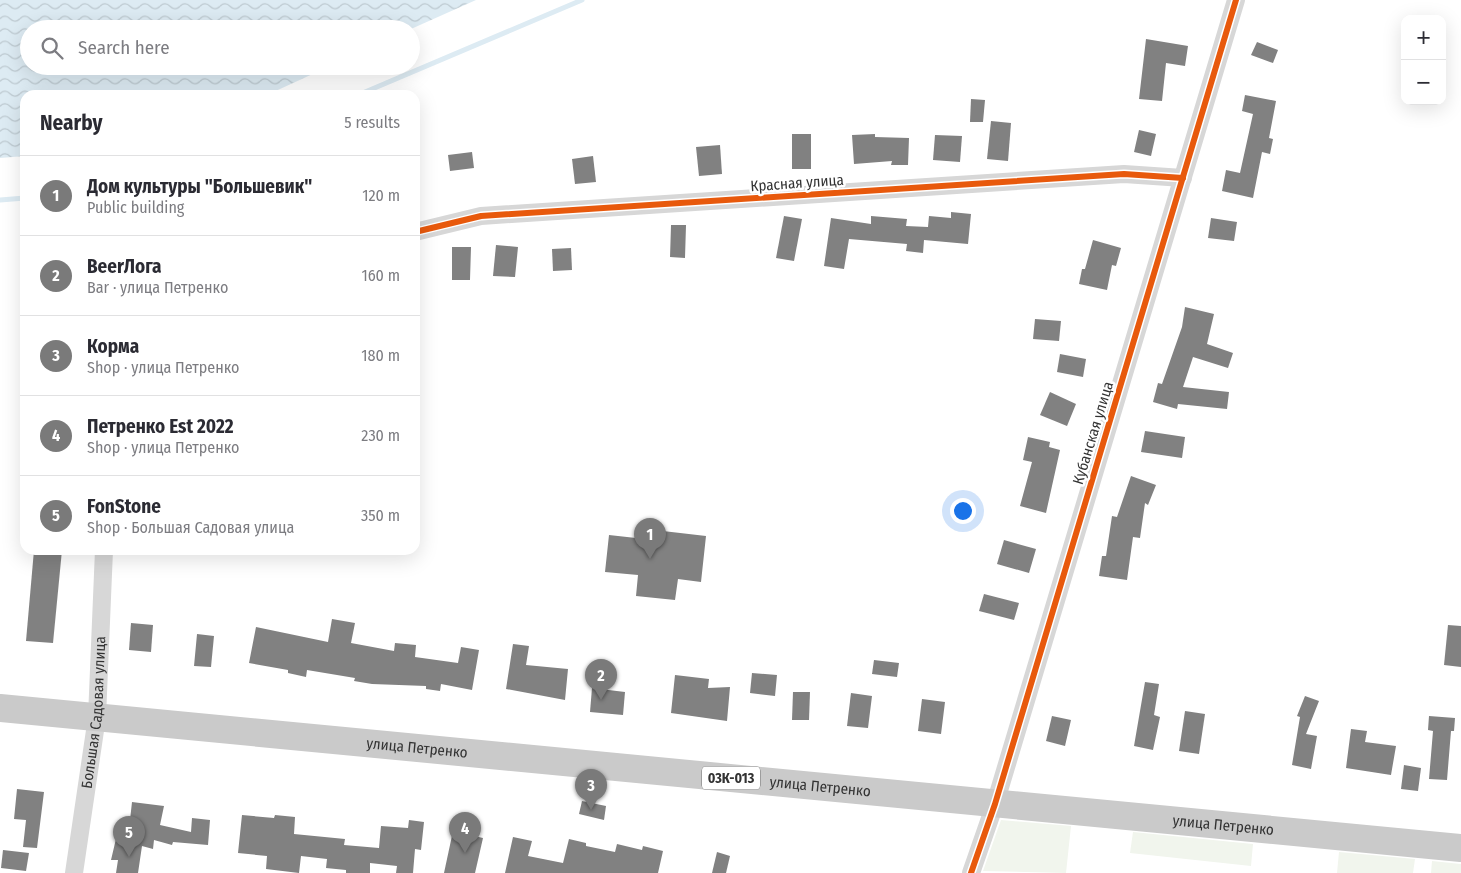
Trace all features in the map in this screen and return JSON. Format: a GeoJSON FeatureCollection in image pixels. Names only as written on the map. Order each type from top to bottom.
{"type":"FeatureCollection","features":[{"type":"Feature","properties":{"kind":"main road","name":"улица Петренко"},"geometry":{"type":"LineString","coordinates":[[0,708],[1461,848]]}},
{"type":"Feature","properties":{"kind":"street","name":"Кубанская улица"},"geometry":{"type":"LineString","coordinates":[[972,873],[995,804],[1236,0]]}},
{"type":"Feature","properties":{"kind":"street","name":"Красная улица"},"geometry":{"type":"LineString","coordinates":[[420,231],[481,216],[1124,174],[1183,178]]}},
{"type":"Feature","properties":{"kind":"street","name":"Большая Садовая улица"},"geometry":{"type":"LineString","coordinates":[[74,873],[97,717],[104,555]]}},
{"type":"Feature","properties":{"kind":"shaded area"},"geometry":{"type":"Polygon","coordinates":[[[1001,820],[1071,826],[1066,873],[983,871],[1001,820]]]}},
{"type":"Feature","properties":{"kind":"shaded area"},"geometry":{"type":"Polygon","coordinates":[[[1133,832],[1253,844],[1251,866],[1130,853],[1133,832]]]}},
{"type":"Feature","properties":{"kind":"shaded area"},"geometry":{"type":"Polygon","coordinates":[[[1339,852],[1415,859],[1413,873],[1337,873],[1339,852]]]}},
{"type":"Feature","properties":{"kind":"shaded area"},"geometry":{"type":"Polygon","coordinates":[[[1432,861],[1461,864],[1461,873],[1431,873],[1432,861]]]}},
{"type":"Feature","properties":{"kind":"water"},"geometry":{"type":"Polygon","coordinates":[[[0,0],[476,0],[420,25],[420,20],[20,20],[20,75],[310,75],[278,90],[20,90],[20,156],[0,158],[0,0]]]}},
{"type":"Feature","properties":{"kind":"building"},"geometry":{"type":"Polygon","coordinates":[[[1146,39],[1188,46],[1185,66],[1166,63],[1162,101],[1139,99],[1146,39]]]}},
{"type":"Feature","properties":{"kind":"building"},"geometry":{"type":"Polygon","coordinates":[[[1257,42],[1278,50],[1273,63],[1251,55],[1257,42]]]}},
{"type":"Feature","properties":{"kind":"building"},"geometry":{"type":"Polygon","coordinates":[[[1245,95],[1276,101],[1269,138],[1273,139],[1270,154],[1262,152],[1253,198],[1222,191],[1226,170],[1240,173],[1253,114],[1242,111],[1245,95]]]}},
{"type":"Feature","properties":{"kind":"building"},"geometry":{"type":"Polygon","coordinates":[[[971,99],[985,100],[983,122],[970,122],[971,99]]]}},
{"type":"Feature","properties":{"kind":"building"},"geometry":{"type":"Polygon","coordinates":[[[991,121],[1011,123],[1008,161],[987,159],[991,121]]]}},
{"type":"Feature","properties":{"kind":"building"},"geometry":{"type":"Polygon","coordinates":[[[1139,130],[1156,134],[1151,156],[1134,152],[1139,130]]]}},
{"type":"Feature","properties":{"kind":"building"},"geometry":{"type":"Polygon","coordinates":[[[792,134],[811,134],[811,169],[792,169],[792,134]]]}},
{"type":"Feature","properties":{"kind":"building"},"geometry":{"type":"Polygon","coordinates":[[[875,134],[875,137],[909,138],[908,165],[891,165],[892,161],[854,164],[852,135],[875,134]]]}},
{"type":"Feature","properties":{"kind":"building"},"geometry":{"type":"Polygon","coordinates":[[[935,135],[962,136],[960,162],[933,160],[935,135]]]}},
{"type":"Feature","properties":{"kind":"building"},"geometry":{"type":"Polygon","coordinates":[[[720,145],[722,174],[699,176],[696,147],[720,145]]]}},
{"type":"Feature","properties":{"kind":"building"},"geometry":{"type":"Polygon","coordinates":[[[472,152],[474,168],[450,171],[448,155],[472,152]]]}},
{"type":"Feature","properties":{"kind":"building"},"geometry":{"type":"Polygon","coordinates":[[[593,156],[596,182],[575,184],[572,159],[593,156]]]}},
{"type":"Feature","properties":{"kind":"building"},"geometry":{"type":"Polygon","coordinates":[[[951,212],[971,214],[968,244],[924,240],[923,253],[906,251],[907,244],[849,239],[844,269],[824,266],[831,218],[871,224],[871,216],[907,219],[906,226],[928,227],[929,216],[951,218],[951,212]]]}},
{"type":"Feature","properties":{"kind":"building"},"geometry":{"type":"Polygon","coordinates":[[[784,216],[802,219],[794,261],[776,258],[784,216]]]}},
{"type":"Feature","properties":{"kind":"building"},"geometry":{"type":"Polygon","coordinates":[[[1211,218],[1237,222],[1234,241],[1208,238],[1211,218]]]}},
{"type":"Feature","properties":{"kind":"building"},"geometry":{"type":"Polygon","coordinates":[[[671,225],[686,225],[685,258],[670,257],[671,225]]]}},
{"type":"Feature","properties":{"kind":"building"},"geometry":{"type":"Polygon","coordinates":[[[1093,240],[1121,248],[1116,266],[1112,265],[1107,290],[1079,284],[1082,269],[1085,269],[1093,240]]]}},
{"type":"Feature","properties":{"kind":"building"},"geometry":{"type":"Polygon","coordinates":[[[496,245],[518,247],[515,277],[493,276],[496,245]]]}},
{"type":"Feature","properties":{"kind":"building"},"geometry":{"type":"Polygon","coordinates":[[[452,247],[471,247],[470,280],[452,280],[452,247]]]}},
{"type":"Feature","properties":{"kind":"building"},"geometry":{"type":"Polygon","coordinates":[[[571,248],[572,270],[553,271],[552,249],[571,248]]]}},
{"type":"Feature","properties":{"kind":"building"},"geometry":{"type":"Polygon","coordinates":[[[1185,307],[1214,314],[1207,344],[1233,353],[1228,368],[1193,357],[1183,387],[1229,392],[1227,409],[1178,404],[1177,409],[1153,402],[1158,383],[1162,384],[1182,327],[1185,307]]]}},
{"type":"Feature","properties":{"kind":"building"},"geometry":{"type":"Polygon","coordinates":[[[1035,319],[1061,321],[1059,341],[1033,339],[1035,319]]]}},
{"type":"Feature","properties":{"kind":"building"},"geometry":{"type":"Polygon","coordinates":[[[1060,354],[1086,359],[1083,377],[1057,372],[1060,354]]]}},
{"type":"Feature","properties":{"kind":"building"},"geometry":{"type":"Polygon","coordinates":[[[1050,392],[1076,404],[1067,426],[1040,415],[1050,392]]]}},
{"type":"Feature","properties":{"kind":"building"},"geometry":{"type":"Polygon","coordinates":[[[1145,431],[1185,437],[1182,458],[1141,452],[1145,431]]]}},
{"type":"Feature","properties":{"kind":"building"},"geometry":{"type":"Polygon","coordinates":[[[1028,437],[1050,442],[1049,447],[1060,450],[1046,513],[1020,506],[1032,462],[1023,460],[1028,437]]]}},
{"type":"Feature","properties":{"kind":"building"},"geometry":{"type":"Polygon","coordinates":[[[1131,476],[1156,485],[1148,505],[1145,503],[1140,538],[1133,537],[1127,580],[1099,576],[1102,556],[1106,556],[1112,516],[1117,517],[1131,476]]]}},
{"type":"Feature","properties":{"kind":"building"},"geometry":{"type":"Polygon","coordinates":[[[637,528],[706,536],[701,582],[678,579],[675,600],[636,596],[638,575],[605,572],[609,535],[636,538],[637,528]]]}},
{"type":"Feature","properties":{"kind":"building"},"geometry":{"type":"Polygon","coordinates":[[[1004,540],[1036,549],[1029,573],[997,564],[1004,540]]]}},
{"type":"Feature","properties":{"kind":"building"},"geometry":{"type":"Polygon","coordinates":[[[34,555],[62,555],[53,643],[26,641],[34,555]]]}},
{"type":"Feature","properties":{"kind":"building"},"geometry":{"type":"Polygon","coordinates":[[[984,594],[1019,603],[1014,620],[979,611],[984,594]]]}},
{"type":"Feature","properties":{"kind":"building"},"geometry":{"type":"Polygon","coordinates":[[[332,619],[355,623],[351,643],[394,651],[395,643],[416,645],[415,657],[458,663],[461,647],[479,650],[472,690],[441,684],[440,691],[426,689],[426,686],[372,684],[354,681],[355,678],[307,670],[306,677],[288,673],[288,670],[249,663],[256,627],[328,642],[332,619]]]}},
{"type":"Feature","properties":{"kind":"building"},"geometry":{"type":"Polygon","coordinates":[[[131,623],[153,625],[151,652],[129,650],[131,623]]]}},
{"type":"Feature","properties":{"kind":"building"},"geometry":{"type":"Polygon","coordinates":[[[1448,625],[1461,626],[1461,667],[1444,665],[1448,625]]]}},
{"type":"Feature","properties":{"kind":"building"},"geometry":{"type":"Polygon","coordinates":[[[197,634],[214,636],[211,667],[194,666],[197,634]]]}},
{"type":"Feature","properties":{"kind":"building"},"geometry":{"type":"Polygon","coordinates":[[[513,644],[529,646],[526,665],[568,669],[565,700],[506,689],[513,644]]]}},
{"type":"Feature","properties":{"kind":"building"},"geometry":{"type":"Polygon","coordinates":[[[874,660],[899,663],[897,677],[872,674],[874,660]]]}},
{"type":"Feature","properties":{"kind":"building"},"geometry":{"type":"Polygon","coordinates":[[[752,673],[777,675],[775,696],[750,693],[752,673]]]}},
{"type":"Feature","properties":{"kind":"building"},"geometry":{"type":"Polygon","coordinates":[[[675,675],[709,679],[708,688],[730,687],[727,721],[671,713],[675,675]]]}},
{"type":"Feature","properties":{"kind":"building"},"geometry":{"type":"Polygon","coordinates":[[[1145,682],[1159,684],[1154,715],[1160,717],[1153,750],[1134,746],[1145,682]]]}},
{"type":"Feature","properties":{"kind":"building"},"geometry":{"type":"Polygon","coordinates":[[[592,688],[625,692],[623,715],[590,712],[592,688]]]}},
{"type":"Feature","properties":{"kind":"building"},"geometry":{"type":"Polygon","coordinates":[[[793,692],[810,692],[809,720],[792,720],[793,692]]]}},
{"type":"Feature","properties":{"kind":"building"},"geometry":{"type":"Polygon","coordinates":[[[851,693],[872,696],[868,728],[847,726],[851,693]]]}},
{"type":"Feature","properties":{"kind":"building"},"geometry":{"type":"Polygon","coordinates":[[[1305,696],[1319,701],[1306,734],[1317,736],[1311,769],[1292,765],[1300,717],[1297,716],[1305,696]]]}},
{"type":"Feature","properties":{"kind":"building"},"geometry":{"type":"Polygon","coordinates":[[[922,699],[945,702],[941,734],[918,731],[922,699]]]}},
{"type":"Feature","properties":{"kind":"building"},"geometry":{"type":"Polygon","coordinates":[[[1185,711],[1205,714],[1199,754],[1179,751],[1185,711]]]}},
{"type":"Feature","properties":{"kind":"building"},"geometry":{"type":"Polygon","coordinates":[[[1052,716],[1071,720],[1065,746],[1046,741],[1052,716]]]}},
{"type":"Feature","properties":{"kind":"building"},"geometry":{"type":"Polygon","coordinates":[[[1429,716],[1455,718],[1454,731],[1451,731],[1447,780],[1429,779],[1433,731],[1428,730],[1429,716]]]}},
{"type":"Feature","properties":{"kind":"building"},"geometry":{"type":"Polygon","coordinates":[[[1351,729],[1367,731],[1365,742],[1396,746],[1391,775],[1346,768],[1351,729]]]}},
{"type":"Feature","properties":{"kind":"building"},"geometry":{"type":"Polygon","coordinates":[[[1404,765],[1421,768],[1418,791],[1401,789],[1404,765]]]}},
{"type":"Feature","properties":{"kind":"building"},"geometry":{"type":"Polygon","coordinates":[[[17,789],[44,792],[37,848],[23,847],[26,820],[14,819],[17,789]]]}},
{"type":"Feature","properties":{"kind":"building"},"geometry":{"type":"Polygon","coordinates":[[[582,801],[606,806],[604,820],[579,814],[582,801]]]}},
{"type":"Feature","properties":{"kind":"building"},"geometry":{"type":"Polygon","coordinates":[[[132,802],[164,806],[160,825],[191,832],[192,818],[210,820],[208,845],[173,842],[172,845],[154,840],[153,849],[142,846],[138,873],[116,873],[118,860],[111,860],[119,826],[129,829],[132,802]]]}},
{"type":"Feature","properties":{"kind":"building"},"geometry":{"type":"Polygon","coordinates":[[[242,815],[274,818],[275,815],[295,817],[294,834],[345,839],[344,845],[379,848],[381,826],[408,828],[409,820],[424,822],[421,850],[415,849],[413,873],[396,873],[397,866],[370,863],[370,873],[346,873],[346,870],[326,868],[327,859],[301,856],[299,873],[266,869],[267,856],[238,853],[242,815]]]}},
{"type":"Feature","properties":{"kind":"building"},"geometry":{"type":"Polygon","coordinates":[[[453,831],[483,838],[475,873],[444,873],[453,831]]]}},
{"type":"Feature","properties":{"kind":"building"},"geometry":{"type":"Polygon","coordinates":[[[513,837],[532,841],[528,856],[563,863],[569,839],[586,843],[586,846],[615,852],[617,844],[642,850],[643,846],[663,851],[658,873],[505,873],[513,837]]]}},
{"type":"Feature","properties":{"kind":"building"},"geometry":{"type":"Polygon","coordinates":[[[3,850],[29,853],[26,871],[1,868],[3,850]]]}},
{"type":"Feature","properties":{"kind":"building"},"geometry":{"type":"Polygon","coordinates":[[[717,852],[730,856],[726,873],[712,873],[717,852]]]}},
{"type":"Feature","properties":{"kind":"waterway"},"geometry":{"type":"LineString","coordinates":[[420,69],[582,0]]}},
{"type":"Feature","properties":{"kind":"waterway"},"geometry":{"type":"LineString","coordinates":[[370,90],[405,75]]}},
{"type":"Feature","properties":{"kind":"waterway"},"geometry":{"type":"LineString","coordinates":[[0,200],[20,198]]}},
{"type":"Feature","properties":{"kind":"cycle path"},"geometry":{"type":"LineString","coordinates":[[971,873],[995,804],[1236,0]]}},
{"type":"Feature","properties":{"kind":"cycle path"},"geometry":{"type":"LineString","coordinates":[[420,231],[481,216],[1124,174],[1183,178]]}},
{"type":"Feature","properties":{"kind":"place","name":"Дом культуры \"Большевик\""},"geometry":{"type":"Point","coordinates":[650,559]}},
{"type":"Feature","properties":{"kind":"place","name":"BeerЛога"},"geometry":{"type":"Point","coordinates":[601,700]}},
{"type":"Feature","properties":{"kind":"place","name":"Корма"},"geometry":{"type":"Point","coordinates":[591,810]}},
{"type":"Feature","properties":{"kind":"place","name":"Петренко Est 2022"},"geometry":{"type":"Point","coordinates":[465,853]}},
{"type":"Feature","properties":{"kind":"place","name":"FonStone"},"geometry":{"type":"Point","coordinates":[129,857]}}]}
